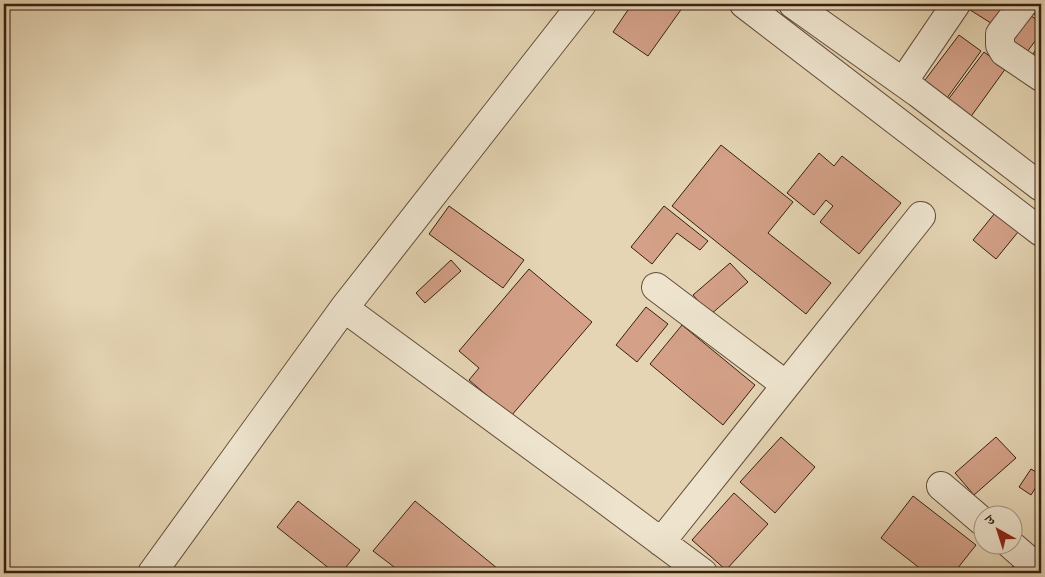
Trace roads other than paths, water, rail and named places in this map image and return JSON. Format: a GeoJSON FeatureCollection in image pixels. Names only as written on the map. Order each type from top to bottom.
{"type":"FeatureCollection","features":[{"type":"Feature","properties":{"kind":"street"},"geometry":{"type":"LineString","coordinates":[[152,573],[344,308],[582,4]]}},
{"type":"Feature","properties":{"kind":"street"},"geometry":{"type":"LineString","coordinates":[[744,4],[1041,232]]}},
{"type":"Feature","properties":{"kind":"street"},"geometry":{"type":"LineString","coordinates":[[793,4],[903,82],[1041,187]]}},
{"type":"Feature","properties":{"kind":"street"},"geometry":{"type":"LineString","coordinates":[[903,82],[956,4]]}},
{"type":"Feature","properties":{"kind":"street"},"geometry":{"type":"LineString","coordinates":[[1023,4],[1000,34],[1000,46],[1004,52],[1041,78]]}},
{"type":"Feature","properties":{"kind":"street"},"geometry":{"type":"LineString","coordinates":[[661,542],[921,216]]}},
{"type":"Feature","properties":{"kind":"street"},"geometry":{"type":"LineString","coordinates":[[656,287],[786,385]]}},
{"type":"Feature","properties":{"kind":"street"},"geometry":{"type":"LineString","coordinates":[[344,308],[703,573]]}},
{"type":"Feature","properties":{"kind":"street"},"geometry":{"type":"LineString","coordinates":[[941,486],[972,512]]}},
{"type":"Feature","properties":{"kind":"street"},"geometry":{"type":"LineString","coordinates":[[1021,554],[1041,571]]}}]}
